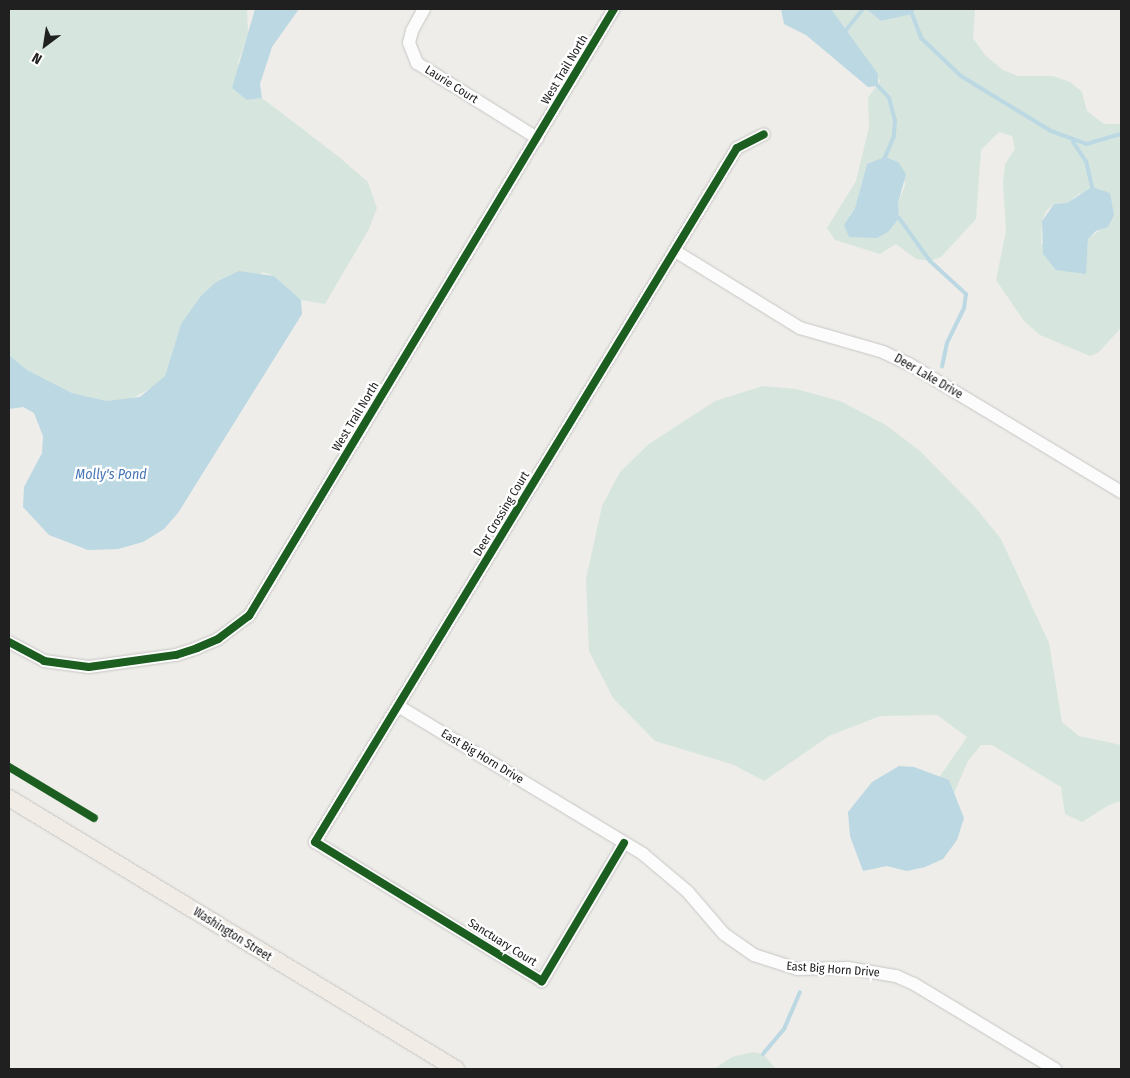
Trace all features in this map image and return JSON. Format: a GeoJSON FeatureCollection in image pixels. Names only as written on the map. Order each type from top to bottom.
{"type":"FeatureCollection","features":[{"type":"Feature","properties":{"kind":"main road","name":"Washington Street"},"geometry":{"type":"LineString","coordinates":[[9,798],[456,1069]]}},
{"type":"Feature","properties":{"kind":"street","name":"Laurie Court"},"geometry":{"type":"LineString","coordinates":[[424,9],[412,31],[409,43],[417,63],[537,138]]}},
{"type":"Feature","properties":{"kind":"street","name":"West Trail North"},"geometry":{"type":"LineString","coordinates":[[9,642],[44,661],[89,667],[176,654],[197,648],[218,639],[249,616],[614,9]]}},
{"type":"Feature","properties":{"kind":"street","name":"Deer Crossing Court"},"geometry":{"type":"LineString","coordinates":[[390,888],[315,842],[737,148],[764,134]]}},
{"type":"Feature","properties":{"kind":"street","name":"Deer Lake Drive"},"geometry":{"type":"LineString","coordinates":[[674,251],[800,328],[883,352],[909,364],[1121,492]]}},
{"type":"Feature","properties":{"kind":"street","name":"East Big Horn Drive"},"geometry":{"type":"LineString","coordinates":[[398,706],[624,843],[666,871],[718,928],[754,955],[797,969],[856,969],[896,976],[914,984],[1055,1069]]}},
{"type":"Feature","properties":{"kind":"street","name":"Sanctuary Court"},"geometry":{"type":"LineString","coordinates":[[390,888],[542,981],[624,843]]}},
{"type":"Feature","properties":{"kind":"shaded area"},"geometry":{"type":"Polygon","coordinates":[[[9,9],[247,9],[248,33],[238,63],[247,100],[262,98],[339,157],[368,182],[377,208],[369,229],[325,304],[301,300],[274,276],[263,272],[181,324],[165,376],[157,385],[129,400],[107,401],[72,393],[27,370],[9,355],[9,9]]]}},
{"type":"Feature","properties":{"kind":"shaded area"},"geometry":{"type":"Polygon","coordinates":[[[831,9],[866,9],[881,21],[911,14],[915,9],[975,9],[973,38],[985,55],[1003,70],[1018,76],[1053,76],[1070,82],[1082,92],[1087,111],[1104,124],[1121,124],[1121,328],[1099,352],[1090,356],[1040,335],[1024,321],[996,280],[1006,231],[1003,183],[1005,164],[1015,149],[1012,136],[999,132],[981,150],[976,219],[941,257],[930,261],[916,259],[896,244],[880,254],[835,240],[827,228],[856,181],[869,127],[868,98],[880,81],[831,9]],[[867,164],[855,208],[849,216],[899,218],[898,203],[906,183],[867,164]],[[1080,193],[1067,203],[1054,204],[1046,211],[1042,221],[1041,244],[1087,251],[1088,239],[1103,228],[1080,193]]]}},
{"type":"Feature","properties":{"kind":"shaded area"},"geometry":{"type":"Polygon","coordinates":[[[763,386],[796,389],[840,401],[886,425],[920,451],[975,507],[1001,539],[1049,643],[1062,722],[1079,736],[1121,745],[1121,801],[1109,805],[1082,822],[1065,814],[1061,787],[992,745],[981,745],[968,761],[954,793],[949,780],[938,779],[967,737],[937,715],[880,716],[829,736],[764,781],[734,765],[655,741],[613,698],[589,651],[586,579],[602,506],[620,472],[649,444],[715,401],[763,386]]]}},
{"type":"Feature","properties":{"kind":"shaded area"},"geometry":{"type":"Polygon","coordinates":[[[753,1052],[763,1054],[776,1069],[714,1069],[732,1057],[753,1052]]]}},
{"type":"Feature","properties":{"kind":"water"},"geometry":{"type":"Polygon","coordinates":[[[255,9],[299,9],[272,47],[260,84],[262,98],[247,100],[232,88],[255,9]]]}},
{"type":"Feature","properties":{"kind":"water"},"geometry":{"type":"Polygon","coordinates":[[[781,9],[831,9],[878,74],[878,86],[868,87],[806,35],[784,24],[781,9]]]}},
{"type":"Feature","properties":{"kind":"water"},"geometry":{"type":"Polygon","coordinates":[[[866,9],[915,9],[912,14],[881,21],[866,9]]]}},
{"type":"Feature","properties":{"kind":"water"},"geometry":{"type":"Polygon","coordinates":[[[885,157],[898,162],[906,174],[898,203],[899,218],[888,232],[877,238],[849,237],[844,225],[855,208],[867,164],[885,157]]]}},
{"type":"Feature","properties":{"kind":"water"},"geometry":{"type":"Polygon","coordinates":[[[1092,187],[1110,193],[1114,215],[1108,227],[1096,231],[1088,239],[1086,274],[1056,270],[1043,254],[1042,221],[1054,204],[1067,203],[1092,187]]]}},
{"type":"Feature","properties":{"kind":"water","name":"Molly's Pond"},"geometry":{"type":"Polygon","coordinates":[[[239,271],[274,276],[301,300],[302,314],[178,513],[164,529],[143,542],[118,549],[88,550],[49,535],[23,507],[24,487],[42,453],[43,436],[34,413],[23,407],[9,409],[9,355],[27,370],[72,393],[107,401],[140,397],[165,376],[181,324],[201,296],[216,282],[239,271]]]}},
{"type":"Feature","properties":{"kind":"water"},"geometry":{"type":"Polygon","coordinates":[[[899,766],[914,767],[949,780],[964,818],[957,840],[943,859],[925,867],[907,871],[887,866],[863,871],[850,836],[848,812],[872,782],[899,766]]]}},
{"type":"Feature","properties":{"kind":"waterway"},"geometry":{"type":"LineString","coordinates":[[846,30],[863,9]]}},
{"type":"Feature","properties":{"kind":"waterway"},"geometry":{"type":"LineString","coordinates":[[912,14],[921,38],[961,76],[1051,131],[1086,144],[1121,134]]}},
{"type":"Feature","properties":{"kind":"waterway"},"geometry":{"type":"LineString","coordinates":[[878,86],[889,98],[895,120],[894,136],[885,157]]}},
{"type":"Feature","properties":{"kind":"waterway"},"geometry":{"type":"LineString","coordinates":[[1073,142],[1086,161],[1092,187]]}},
{"type":"Feature","properties":{"kind":"waterway"},"geometry":{"type":"LineString","coordinates":[[899,218],[930,261],[966,294],[964,308],[947,343],[942,366]]}},
{"type":"Feature","properties":{"kind":"waterway"},"geometry":{"type":"LineString","coordinates":[[763,1054],[784,1029],[800,992]]}},
{"type":"Feature","properties":{"kind":"cycle path"},"geometry":{"type":"LineString","coordinates":[[9,642],[44,661],[89,667],[176,655],[218,639],[249,616],[614,9]]}},
{"type":"Feature","properties":{"kind":"cycle path"},"geometry":{"type":"LineString","coordinates":[[624,843],[542,981],[315,842],[737,148],[764,134]]}},
{"type":"Feature","properties":{"kind":"cycle path"},"geometry":{"type":"LineString","coordinates":[[9,767],[94,818]]}}]}
